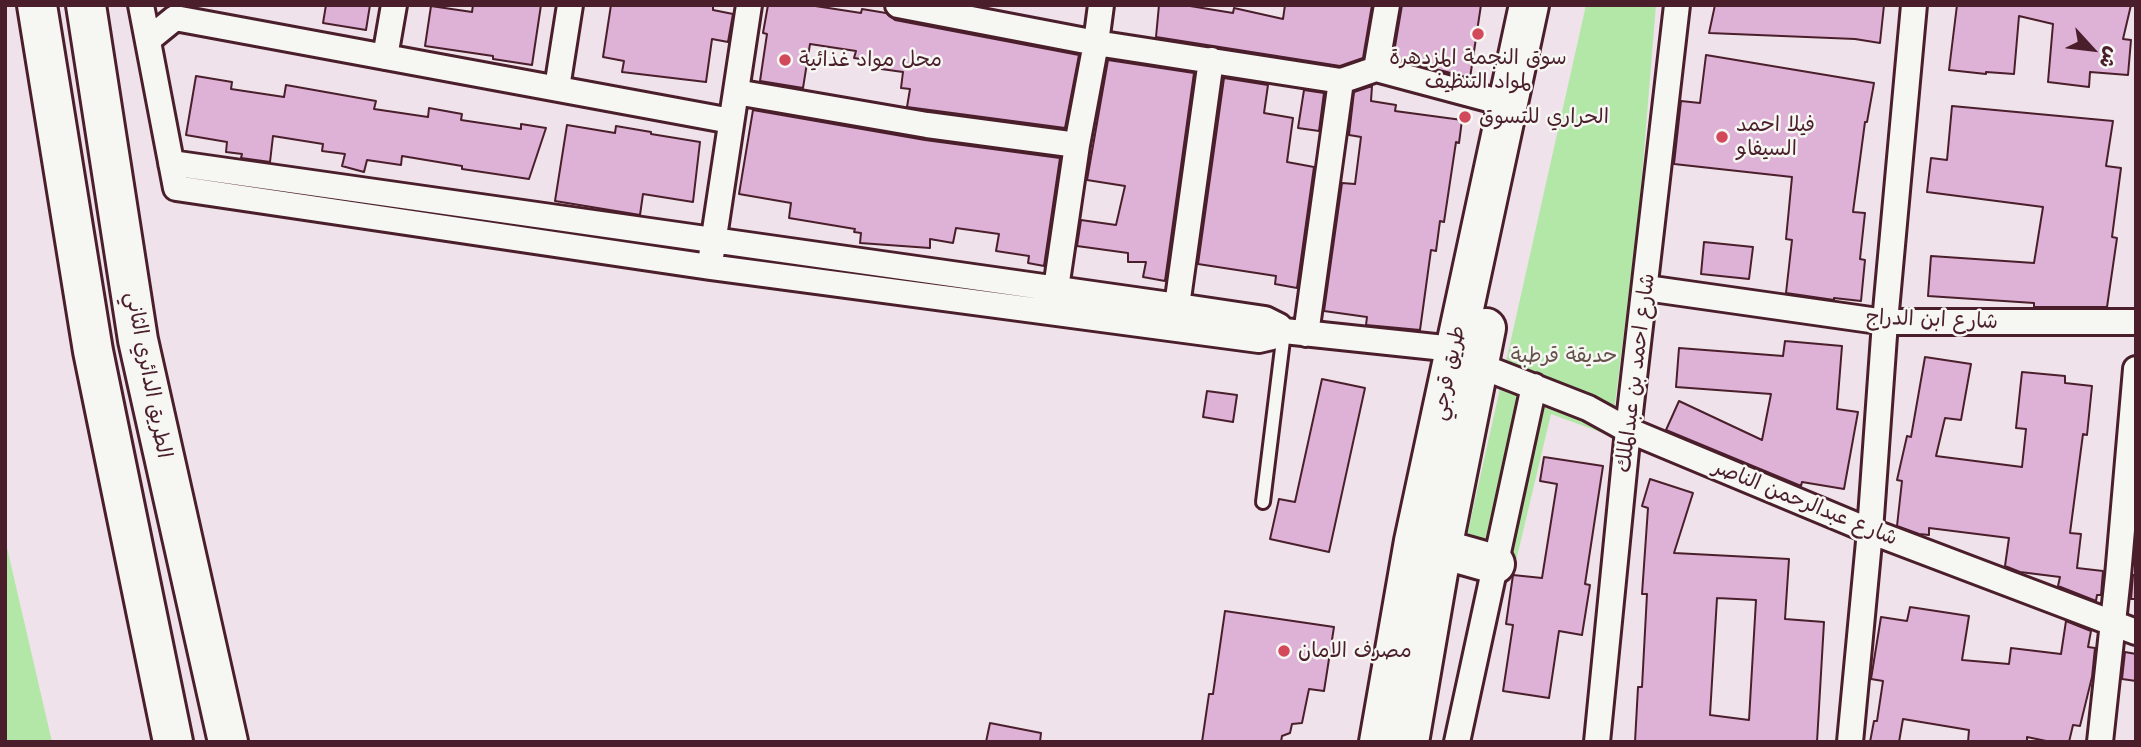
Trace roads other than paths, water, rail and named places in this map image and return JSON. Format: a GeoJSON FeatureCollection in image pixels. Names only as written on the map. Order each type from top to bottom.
{"type":"FeatureCollection","features":[{"type":"Feature","properties":{"kind":"highway"},"geometry":{"type":"LineString","coordinates":[[37,5],[93,351],[173,742]]}},
{"type":"Feature","properties":{"kind":"highway","name":"الطريق الدائري الثاني"},"geometry":{"type":"LineString","coordinates":[[86,5],[138,340],[228,742]]}},
{"type":"Feature","properties":{"kind":"highway","name":"طريق قرجي"},"geometry":{"type":"LineString","coordinates":[[1409,742],[1442,550],[1466,357],[1507,104],[1529,5]]}},
{"type":"Feature","properties":{"kind":"highway","name":"طريق قرجي"},"geometry":{"type":"LineString","coordinates":[[1379,742],[1414,541],[1466,357],[1555,5]]}},
{"type":"Feature","properties":{"kind":"highway"},"geometry":{"type":"LineString","coordinates":[[1442,550],[1495,564]]}},
{"type":"Feature","properties":{"kind":"street"},"geometry":{"type":"LineString","coordinates":[[141,5],[176,188],[710,267],[1259,340],[1295,332]]}},
{"type":"Feature","properties":{"kind":"street"},"geometry":{"type":"LineString","coordinates":[[385,57],[394,5]]}},
{"type":"Feature","properties":{"kind":"street"},"geometry":{"type":"LineString","coordinates":[[557,88],[569,5]]}},
{"type":"Feature","properties":{"kind":"street"},"geometry":{"type":"LineString","coordinates":[[710,267],[749,5]]}},
{"type":"Feature","properties":{"kind":"street"},"geometry":{"type":"LineString","coordinates":[[898,5],[983,14],[1096,43],[1341,81],[1376,69],[1507,104]]}},
{"type":"Feature","properties":{"kind":"street"},"geometry":{"type":"LineString","coordinates":[[1053,313],[1077,145],[1101,5]]}},
{"type":"Feature","properties":{"kind":"street"},"geometry":{"type":"LineString","coordinates":[[1376,69],[1387,5]]}},
{"type":"Feature","properties":{"kind":"street","name":"شارع احمد بن عبدالملك"},"geometry":{"type":"LineString","coordinates":[[1597,742],[1628,430],[1676,5]]}},
{"type":"Feature","properties":{"kind":"street"},"geometry":{"type":"LineString","coordinates":[[1850,742],[1914,5]]}},
{"type":"Feature","properties":{"kind":"street"},"geometry":{"type":"LineString","coordinates":[[148,40],[176,11],[385,57],[731,121]]}},
{"type":"Feature","properties":{"kind":"street"},"geometry":{"type":"LineString","coordinates":[[1177,306],[1212,60]]}},
{"type":"Feature","properties":{"kind":"street"},"geometry":{"type":"LineString","coordinates":[[1295,332],[1341,81]]}},
{"type":"Feature","properties":{"kind":"street"},"geometry":{"type":"LineString","coordinates":[[736,92],[927,125],[1077,145]]}},
{"type":"Feature","properties":{"kind":"street"},"geometry":{"type":"LineString","coordinates":[[171,163],[1265,319],[1295,332]]}},
{"type":"Feature","properties":{"kind":"street","name":"شارع ابن الدراج"},"geometry":{"type":"LineString","coordinates":[[1646,288],[1885,322],[2136,322]]}},
{"type":"Feature","properties":{"kind":"street","name":"شارع عبدالرحمن الناصر"},"geometry":{"type":"LineString","coordinates":[[1295,332],[1466,357],[1588,408],[1628,430],[1870,531],[2124,628]]}},
{"type":"Feature","properties":{"kind":"street"},"geometry":{"type":"LineString","coordinates":[[2100,742],[2124,628],[2136,369]]}},
{"type":"Feature","properties":{"kind":"street"},"geometry":{"type":"LineString","coordinates":[[1457,742],[1534,386]]}},
{"type":"Feature","properties":{"kind":"lane"},"geometry":{"type":"LineString","coordinates":[[1263,502],[1295,332]]}},
{"type":"Feature","properties":{"kind":"place","name":"سوق النجمة المزدهرة لمواد التنظيف"},"geometry":{"type":"Point","coordinates":[1478,34]}},
{"type":"Feature","properties":{"kind":"place","name":"محل مواد غذائية"},"geometry":{"type":"Point","coordinates":[785,60]}},
{"type":"Feature","properties":{"kind":"place","name":"الحراري للتسوق"},"geometry":{"type":"Point","coordinates":[1465,117]}},
{"type":"Feature","properties":{"kind":"place","name":"فيلا احمد السيفاو"},"geometry":{"type":"Point","coordinates":[1722,137]}},
{"type":"Feature","properties":{"kind":"place","name":"مصرف الامان"},"geometry":{"type":"Point","coordinates":[1284,651]}},
{"type":"Feature","properties":{"kind":"park label","name":"حديقة قرطبة"},"geometry":{"type":"Point","coordinates":[1564,356]}}]}
